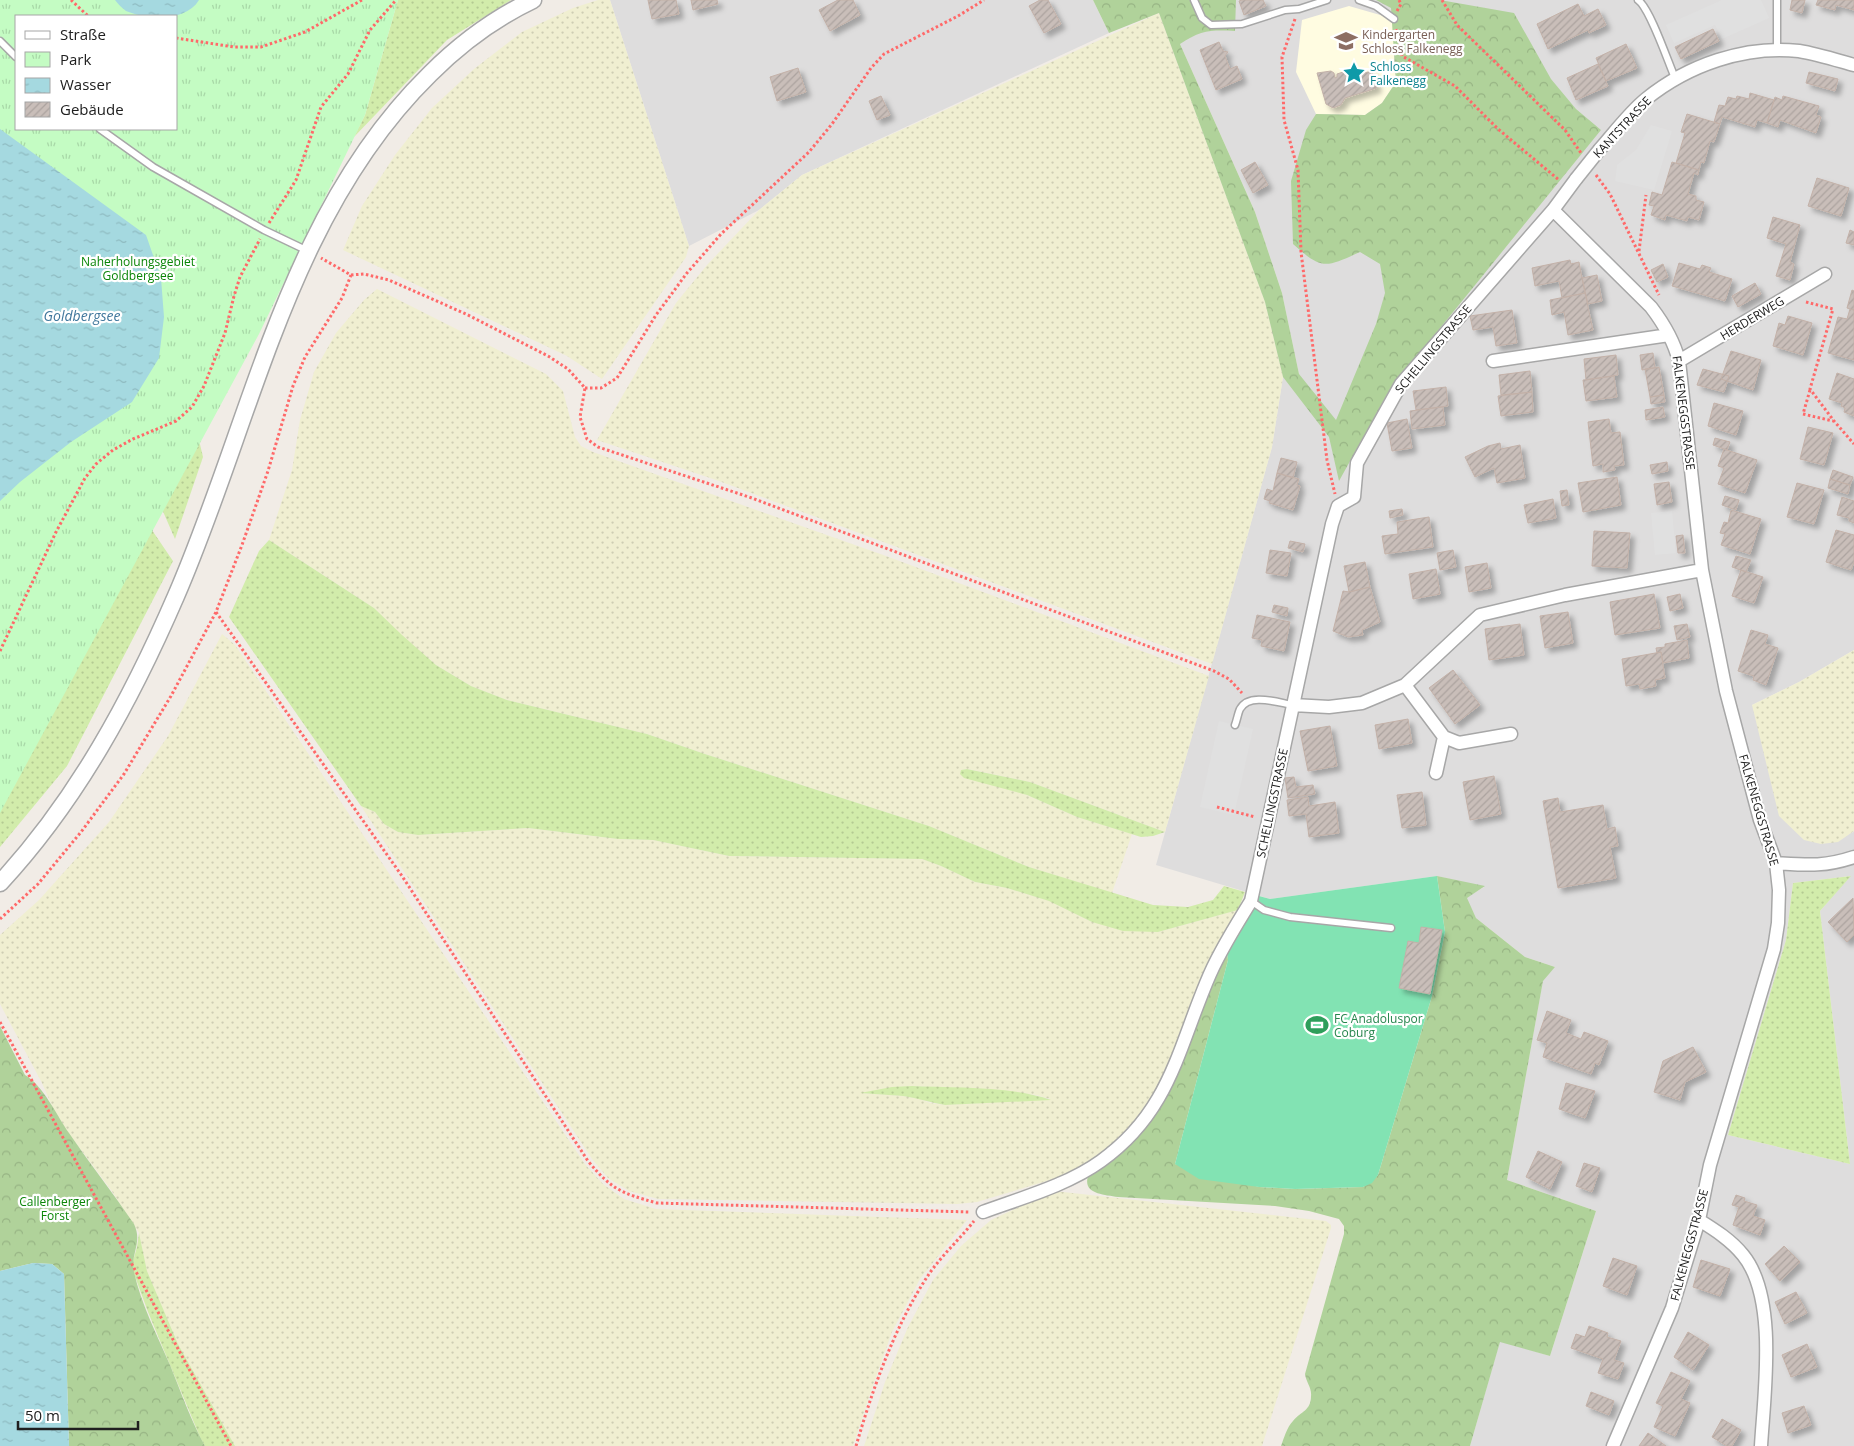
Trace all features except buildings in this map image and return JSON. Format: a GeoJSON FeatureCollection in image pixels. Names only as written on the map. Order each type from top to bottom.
{"type":"FeatureCollection","features":[{"type":"Feature","properties":{"kind":"street"},"geometry":{"type":"LineString","coordinates":[[0,883],[40,837],[61,808],[104,742],[132,692],[194,552],[267,348],[308,251],[330,208],[356,165],[382,128],[412,92],[449,55],[477,34],[533,0]]}},
{"type":"Feature","properties":{"kind":"street","name":"KANTSTRASSE"},"geometry":{"type":"LineString","coordinates":[[1553,210],[1600,149],[1645,100],[1675,78],[1709,63],[1726,58],[1777,51],[1798,51],[1854,65]]}},
{"type":"Feature","properties":{"kind":"street","name":"SCHELLINGSTRASSE"},"geometry":{"type":"LineString","coordinates":[[983,1212],[1072,1178],[1101,1162],[1129,1138],[1155,1106],[1176,1064],[1210,974],[1228,938],[1251,901],[1332,524],[1338,506],[1354,497],[1357,463],[1401,384],[1553,210]]}},
{"type":"Feature","properties":{"kind":"street","name":"FALKENEGGSTRASSE"},"geometry":{"type":"LineString","coordinates":[[1553,210],[1651,307],[1676,348],[1702,570],[1730,707],[1760,820],[1776,863],[1779,890],[1778,923],[1774,949],[1710,1165],[1699,1220],[1672,1308],[1614,1446]]}},
{"type":"Feature","properties":{"kind":"street","name":"HERDERWEG"},"geometry":{"type":"LineString","coordinates":[[1678,361],[1825,274]]}},
{"type":"Feature","properties":{"kind":"street"},"geometry":{"type":"LineString","coordinates":[[1493,361],[1669,335]]}},
{"type":"Feature","properties":{"kind":"street"},"geometry":{"type":"LineString","coordinates":[[1293,705],[1329,707],[1362,702],[1406,685],[1480,615],[1566,595],[1702,570]]}},
{"type":"Feature","properties":{"kind":"street"},"geometry":{"type":"LineString","coordinates":[[1406,685],[1444,737],[1459,743],[1510,734]]}},
{"type":"Feature","properties":{"kind":"street"},"geometry":{"type":"LineString","coordinates":[[1436,773],[1444,737]]}},
{"type":"Feature","properties":{"kind":"street"},"geometry":{"type":"LineString","coordinates":[[1776,863],[1817,866],[1837,863],[1854,857]]}},
{"type":"Feature","properties":{"kind":"street"},"geometry":{"type":"LineString","coordinates":[[1699,1220],[1726,1237],[1744,1257],[1762,1299],[1767,1337],[1761,1446]]}},
{"type":"Feature","properties":{"kind":"lane"},"geometry":{"type":"LineString","coordinates":[[1194,0],[1202,18],[1211,25],[1242,24],[1285,10],[1328,0]]}},
{"type":"Feature","properties":{"kind":"lane"},"geometry":{"type":"LineString","coordinates":[[1360,0],[1376,6],[1394,20]]}},
{"type":"Feature","properties":{"kind":"lane"},"geometry":{"type":"LineString","coordinates":[[1638,0],[1648,16],[1675,78]]}},
{"type":"Feature","properties":{"kind":"lane"},"geometry":{"type":"LineString","coordinates":[[1777,0],[1777,51]]}},
{"type":"Feature","properties":{"kind":"lane"},"geometry":{"type":"LineString","coordinates":[[0,41],[15,56]]}},
{"type":"Feature","properties":{"kind":"lane"},"geometry":{"type":"LineString","coordinates":[[101,130],[153,167],[264,230],[308,251]]}},
{"type":"Feature","properties":{"kind":"lane"},"geometry":{"type":"LineString","coordinates":[[1235,724],[1241,708],[1250,700],[1293,705]]}},
{"type":"Feature","properties":{"kind":"lane"},"geometry":{"type":"LineString","coordinates":[[1251,901],[1264,910],[1290,917],[1391,928]]}},
{"type":"Feature","properties":{"kind":"path"},"geometry":{"type":"LineString","coordinates":[[71,0],[87,15]]}},
{"type":"Feature","properties":{"kind":"path"},"geometry":{"type":"LineString","coordinates":[[178,38],[234,47],[261,47],[305,32],[362,0]]}},
{"type":"Feature","properties":{"kind":"path"},"geometry":{"type":"LineString","coordinates":[[0,651],[56,532],[85,478],[96,464],[113,450],[133,439],[176,422],[192,407],[204,386],[225,333],[240,276],[264,230],[296,180],[321,107],[348,74],[370,30],[396,0]]}},
{"type":"Feature","properties":{"kind":"path"},"geometry":{"type":"LineString","coordinates":[[308,251],[352,275],[364,274],[389,280],[466,314],[548,356],[568,369],[585,388],[601,388],[617,378],[656,315],[687,273],[721,234],[809,152],[832,124],[871,68],[884,54],[958,16],[984,0]]}},
{"type":"Feature","properties":{"kind":"path"},"geometry":{"type":"LineString","coordinates":[[1442,0],[1457,24],[1565,130],[1582,154]]}},
{"type":"Feature","properties":{"kind":"path"},"geometry":{"type":"LineString","coordinates":[[1299,8],[1282,57],[1284,120],[1298,170],[1302,262],[1327,460],[1338,506]]}},
{"type":"Feature","properties":{"kind":"path"},"geometry":{"type":"LineString","coordinates":[[1394,20],[1402,56],[1455,86],[1498,129],[1560,181]]}},
{"type":"Feature","properties":{"kind":"path"},"geometry":{"type":"LineString","coordinates":[[1593,170],[1610,194],[1658,290],[1660,299]]}},
{"type":"Feature","properties":{"kind":"path"},"geometry":{"type":"LineString","coordinates":[[1639,252],[1646,195]]}},
{"type":"Feature","properties":{"kind":"path"},"geometry":{"type":"LineString","coordinates":[[0,919],[38,884],[82,832],[124,774],[171,696],[216,612],[268,471],[293,386],[305,357],[342,298],[352,275]]}},
{"type":"Feature","properties":{"kind":"path"},"geometry":{"type":"LineString","coordinates":[[1786,297],[1833,309],[1803,414],[1834,421]]}},
{"type":"Feature","properties":{"kind":"path"},"geometry":{"type":"LineString","coordinates":[[585,388],[580,417],[587,439],[598,447],[749,497],[1214,671],[1229,678],[1250,700]]}},
{"type":"Feature","properties":{"kind":"path"},"geometry":{"type":"LineString","coordinates":[[1810,389],[1854,444]]}},
{"type":"Feature","properties":{"kind":"path"},"geometry":{"type":"LineString","coordinates":[[216,612],[402,876],[588,1161],[604,1181],[626,1195],[657,1204],[983,1212]]}},
{"type":"Feature","properties":{"kind":"path"},"geometry":{"type":"LineString","coordinates":[[1217,807],[1258,818],[1266,831]]}},
{"type":"Feature","properties":{"kind":"path"},"geometry":{"type":"LineString","coordinates":[[0,1022],[231,1446]]}},
{"type":"Feature","properties":{"kind":"path"},"geometry":{"type":"LineString","coordinates":[[856,1446],[882,1371],[904,1316],[928,1276],[983,1212]]}},
{"type":"Feature","properties":{"kind":"shaded area"},"geometry":{"type":"Polygon","coordinates":[[[610,0],[1093,0],[1109,33],[802,175],[759,210],[689,246],[610,0]]]}},
{"type":"Feature","properties":{"kind":"shaded area"},"geometry":{"type":"Polygon","coordinates":[[[1173,0],[1854,0],[1854,650],[1799,682],[1752,705],[1852,833],[1854,831],[1854,1446],[1470,1446],[1500,1341],[1550,1356],[1596,1211],[1507,1180],[1543,980],[1555,967],[1525,957],[1476,918],[1466,898],[1484,887],[1437,876],[1270,899],[1156,865],[1272,447],[1283,377],[1299,374],[1282,293],[1255,212],[1180,44],[1173,0]],[[1850,876],[1793,883],[1786,940],[1728,1135],[1850,1164],[1820,911],[1850,876]]]}},
{"type":"Feature","properties":{"kind":"shaded area"},"geometry":{"type":"Polygon","coordinates":[[[1722,0],[1761,0],[1769,18],[1722,39],[1715,25],[1674,43],[1666,25],[1722,0]]]}},
{"type":"Feature","properties":{"kind":"shaded area","name":"Kindergarten Schloss Falkenegg"},"geometry":{"type":"Polygon","coordinates":[[[1349,6],[1394,19],[1396,82],[1382,103],[1365,115],[1316,114],[1296,72],[1302,20],[1349,6]]]}},
{"type":"Feature","properties":{"kind":"shaded area"},"geometry":{"type":"Polygon","coordinates":[[[1651,125],[1672,131],[1654,190],[1615,181],[1617,165],[1636,150],[1651,125]]]}},
{"type":"Feature","properties":{"kind":"shaded area"},"geometry":{"type":"Polygon","coordinates":[[[1672,511],[1676,553],[1655,555],[1651,513],[1672,511]]]}},
{"type":"Feature","properties":{"kind":"shaded area"},"geometry":{"type":"Polygon","coordinates":[[[1219,721],[1253,729],[1234,815],[1200,807],[1219,721]]]}},
{"type":"Feature","properties":{"kind":"green space","name":"Naherholungsgebiet Goldbergsee"},"geometry":{"type":"Polygon","coordinates":[[[0,0],[398,0],[365,115],[259,334],[0,813],[0,0]]]}},
{"type":"Feature","properties":{"kind":"green space"},"geometry":{"type":"Polygon","coordinates":[[[398,0],[511,0],[447,40],[354,137],[365,115],[398,0]]]}},
{"type":"Feature","properties":{"kind":"green space"},"geometry":{"type":"Polygon","coordinates":[[[598,0],[610,0],[689,246],[686,257],[602,379],[567,356],[343,250],[362,206],[395,155],[432,108],[474,69],[522,32],[573,8],[598,0]]]}},
{"type":"Feature","properties":{"kind":"green space"},"geometry":{"type":"Polygon","coordinates":[[[1093,0],[1236,0],[1235,31],[1200,33],[1180,44],[1255,212],[1282,293],[1299,374],[1336,420],[1376,324],[1385,293],[1380,264],[1360,252],[1339,261],[1324,264],[1311,258],[1293,244],[1291,181],[1306,130],[1316,114],[1365,115],[1382,103],[1396,82],[1391,8],[1376,0],[1440,0],[1514,13],[1551,79],[1576,109],[1601,130],[1389,391],[1339,481],[1329,437],[1283,377],[1265,302],[1159,13],[1109,33],[1093,0]]]}},
{"type":"Feature","properties":{"kind":"green space"},"geometry":{"type":"Polygon","coordinates":[[[1159,13],[1265,302],[1283,377],[1272,447],[1212,664],[719,481],[597,440],[676,303],[707,265],[759,210],[802,175],[1159,13]]]}},
{"type":"Feature","properties":{"kind":"green space"},"geometry":{"type":"Polygon","coordinates":[[[377,289],[546,374],[563,391],[575,437],[581,446],[593,452],[886,556],[1209,676],[1165,832],[1030,782],[968,769],[961,770],[1027,795],[1077,817],[1132,834],[1112,893],[1029,867],[929,826],[647,734],[507,700],[471,686],[436,665],[401,635],[374,608],[269,540],[292,470],[300,420],[314,372],[336,333],[364,300],[377,289]]]}},
{"type":"Feature","properties":{"kind":"green space"},"geometry":{"type":"Polygon","coordinates":[[[194,419],[203,457],[175,539],[158,500],[194,419]]]}},
{"type":"Feature","properties":{"kind":"green space"},"geometry":{"type":"Polygon","coordinates":[[[109,467],[173,561],[67,766],[0,847],[0,680],[109,467]]]}},
{"type":"Feature","properties":{"kind":"green space"},"geometry":{"type":"Polygon","coordinates":[[[269,540],[374,608],[436,665],[471,686],[507,700],[647,734],[929,826],[1029,867],[1153,905],[1188,907],[1213,900],[1224,886],[1245,892],[1238,910],[1158,932],[1123,931],[1092,922],[1049,901],[1007,888],[975,882],[922,859],[729,856],[653,840],[618,839],[528,828],[418,835],[398,832],[384,824],[375,812],[361,806],[229,617],[259,551],[269,540]]]}},
{"type":"Feature","properties":{"kind":"green space"},"geometry":{"type":"Polygon","coordinates":[[[222,634],[235,645],[585,1164],[603,1184],[624,1199],[656,1209],[967,1220],[920,1279],[892,1332],[853,1446],[235,1446],[178,1344],[147,1271],[139,1233],[111,1190],[67,1131],[53,1108],[42,1083],[0,1004],[0,935],[39,900],[109,822],[168,736],[222,634]]]}},
{"type":"Feature","properties":{"kind":"green space"},"geometry":{"type":"Polygon","coordinates":[[[1854,650],[1854,831],[1838,842],[1821,844],[1804,840],[1779,816],[1752,705],[1799,682],[1854,650]]]}},
{"type":"Feature","properties":{"kind":"green space"},"geometry":{"type":"Polygon","coordinates":[[[967,769],[1030,782],[1165,832],[1141,837],[1077,817],[1027,795],[964,778],[960,774],[961,770],[967,769]]]}},
{"type":"Feature","properties":{"kind":"green space"},"geometry":{"type":"Polygon","coordinates":[[[361,806],[375,812],[384,824],[398,832],[418,835],[528,828],[618,839],[653,840],[729,856],[922,859],[975,882],[1007,888],[1050,901],[1092,922],[1158,932],[1238,910],[1205,973],[1156,1094],[1133,1127],[1103,1155],[1060,1177],[977,1202],[957,1204],[658,1199],[629,1191],[608,1178],[592,1159],[361,806]],[[912,1086],[863,1093],[903,1096],[945,1105],[1050,1099],[1011,1092],[912,1086]]]}},
{"type":"Feature","properties":{"kind":"green space"},"geometry":{"type":"Polygon","coordinates":[[[1437,876],[1485,886],[1467,898],[1476,918],[1525,957],[1555,967],[1543,981],[1507,1180],[1596,1211],[1550,1356],[1500,1342],[1470,1446],[1281,1446],[1289,1426],[1307,1408],[1311,1401],[1311,1390],[1305,1374],[1344,1234],[1344,1226],[1339,1219],[1309,1211],[1275,1206],[1118,1197],[1099,1194],[1090,1189],[1087,1179],[1090,1171],[1136,1136],[1213,975],[1227,951],[1228,960],[1175,1164],[1259,1187],[1295,1189],[1363,1187],[1378,1175],[1432,996],[1445,932],[1437,876]]]}},
{"type":"Feature","properties":{"kind":"green space","name":"FC Anadoluspor Coburg"},"geometry":{"type":"Polygon","coordinates":[[[1437,876],[1445,932],[1432,996],[1378,1175],[1372,1183],[1363,1187],[1295,1189],[1259,1187],[1199,1179],[1175,1164],[1228,960],[1227,951],[1259,896],[1270,899],[1437,876]]]}},
{"type":"Feature","properties":{"kind":"green space"},"geometry":{"type":"Polygon","coordinates":[[[1851,876],[1820,911],[1850,1164],[1728,1135],[1786,940],[1793,883],[1851,876]]]}},
{"type":"Feature","properties":{"kind":"green space","name":"Callenberger Forst"},"geometry":{"type":"Polygon","coordinates":[[[0,1026],[25,1075],[44,1093],[77,1145],[134,1224],[137,1243],[133,1266],[141,1296],[205,1446],[69,1446],[64,1274],[52,1264],[33,1263],[0,1271],[0,1026]]]}},
{"type":"Feature","properties":{"kind":"green space"},"geometry":{"type":"Polygon","coordinates":[[[912,1086],[1001,1090],[1036,1095],[1051,1100],[945,1105],[903,1096],[860,1093],[892,1087],[912,1086]]]}},
{"type":"Feature","properties":{"kind":"green space"},"geometry":{"type":"Polygon","coordinates":[[[1054,1191],[1326,1221],[1331,1225],[1262,1446],[864,1446],[885,1382],[908,1327],[933,1280],[961,1246],[991,1220],[1054,1191]]]}},
{"type":"Feature","properties":{"kind":"green space"},"geometry":{"type":"Polygon","coordinates":[[[139,1233],[147,1271],[178,1344],[235,1446],[205,1446],[200,1437],[133,1271],[133,1261],[139,1233]]]}},
{"type":"Feature","properties":{"kind":"water"},"geometry":{"type":"Polygon","coordinates":[[[115,0],[199,0],[193,7],[178,15],[140,15],[126,11],[115,0]]]}},
{"type":"Feature","properties":{"kind":"water","name":"Goldbergsee"},"geometry":{"type":"Polygon","coordinates":[[[0,129],[146,235],[161,278],[164,317],[159,358],[132,402],[71,442],[20,482],[0,501],[0,129]]]}},
{"type":"Feature","properties":{"kind":"water"},"geometry":{"type":"Polygon","coordinates":[[[33,1263],[52,1264],[64,1274],[69,1446],[0,1446],[0,1271],[33,1263]]]}},
{"type":"Feature","properties":{"kind":"place","name":"Kindergarten Schloss Falkenegg"},"geometry":{"type":"Point","coordinates":[1346,41]}},
{"type":"Feature","properties":{"kind":"place","name":"Schloss Falkenegg"},"geometry":{"type":"Point","coordinates":[1354,73]}},
{"type":"Feature","properties":{"kind":"place","name":"FC Anadoluspor Coburg"},"geometry":{"type":"Point","coordinates":[1317,1025]}}]}
